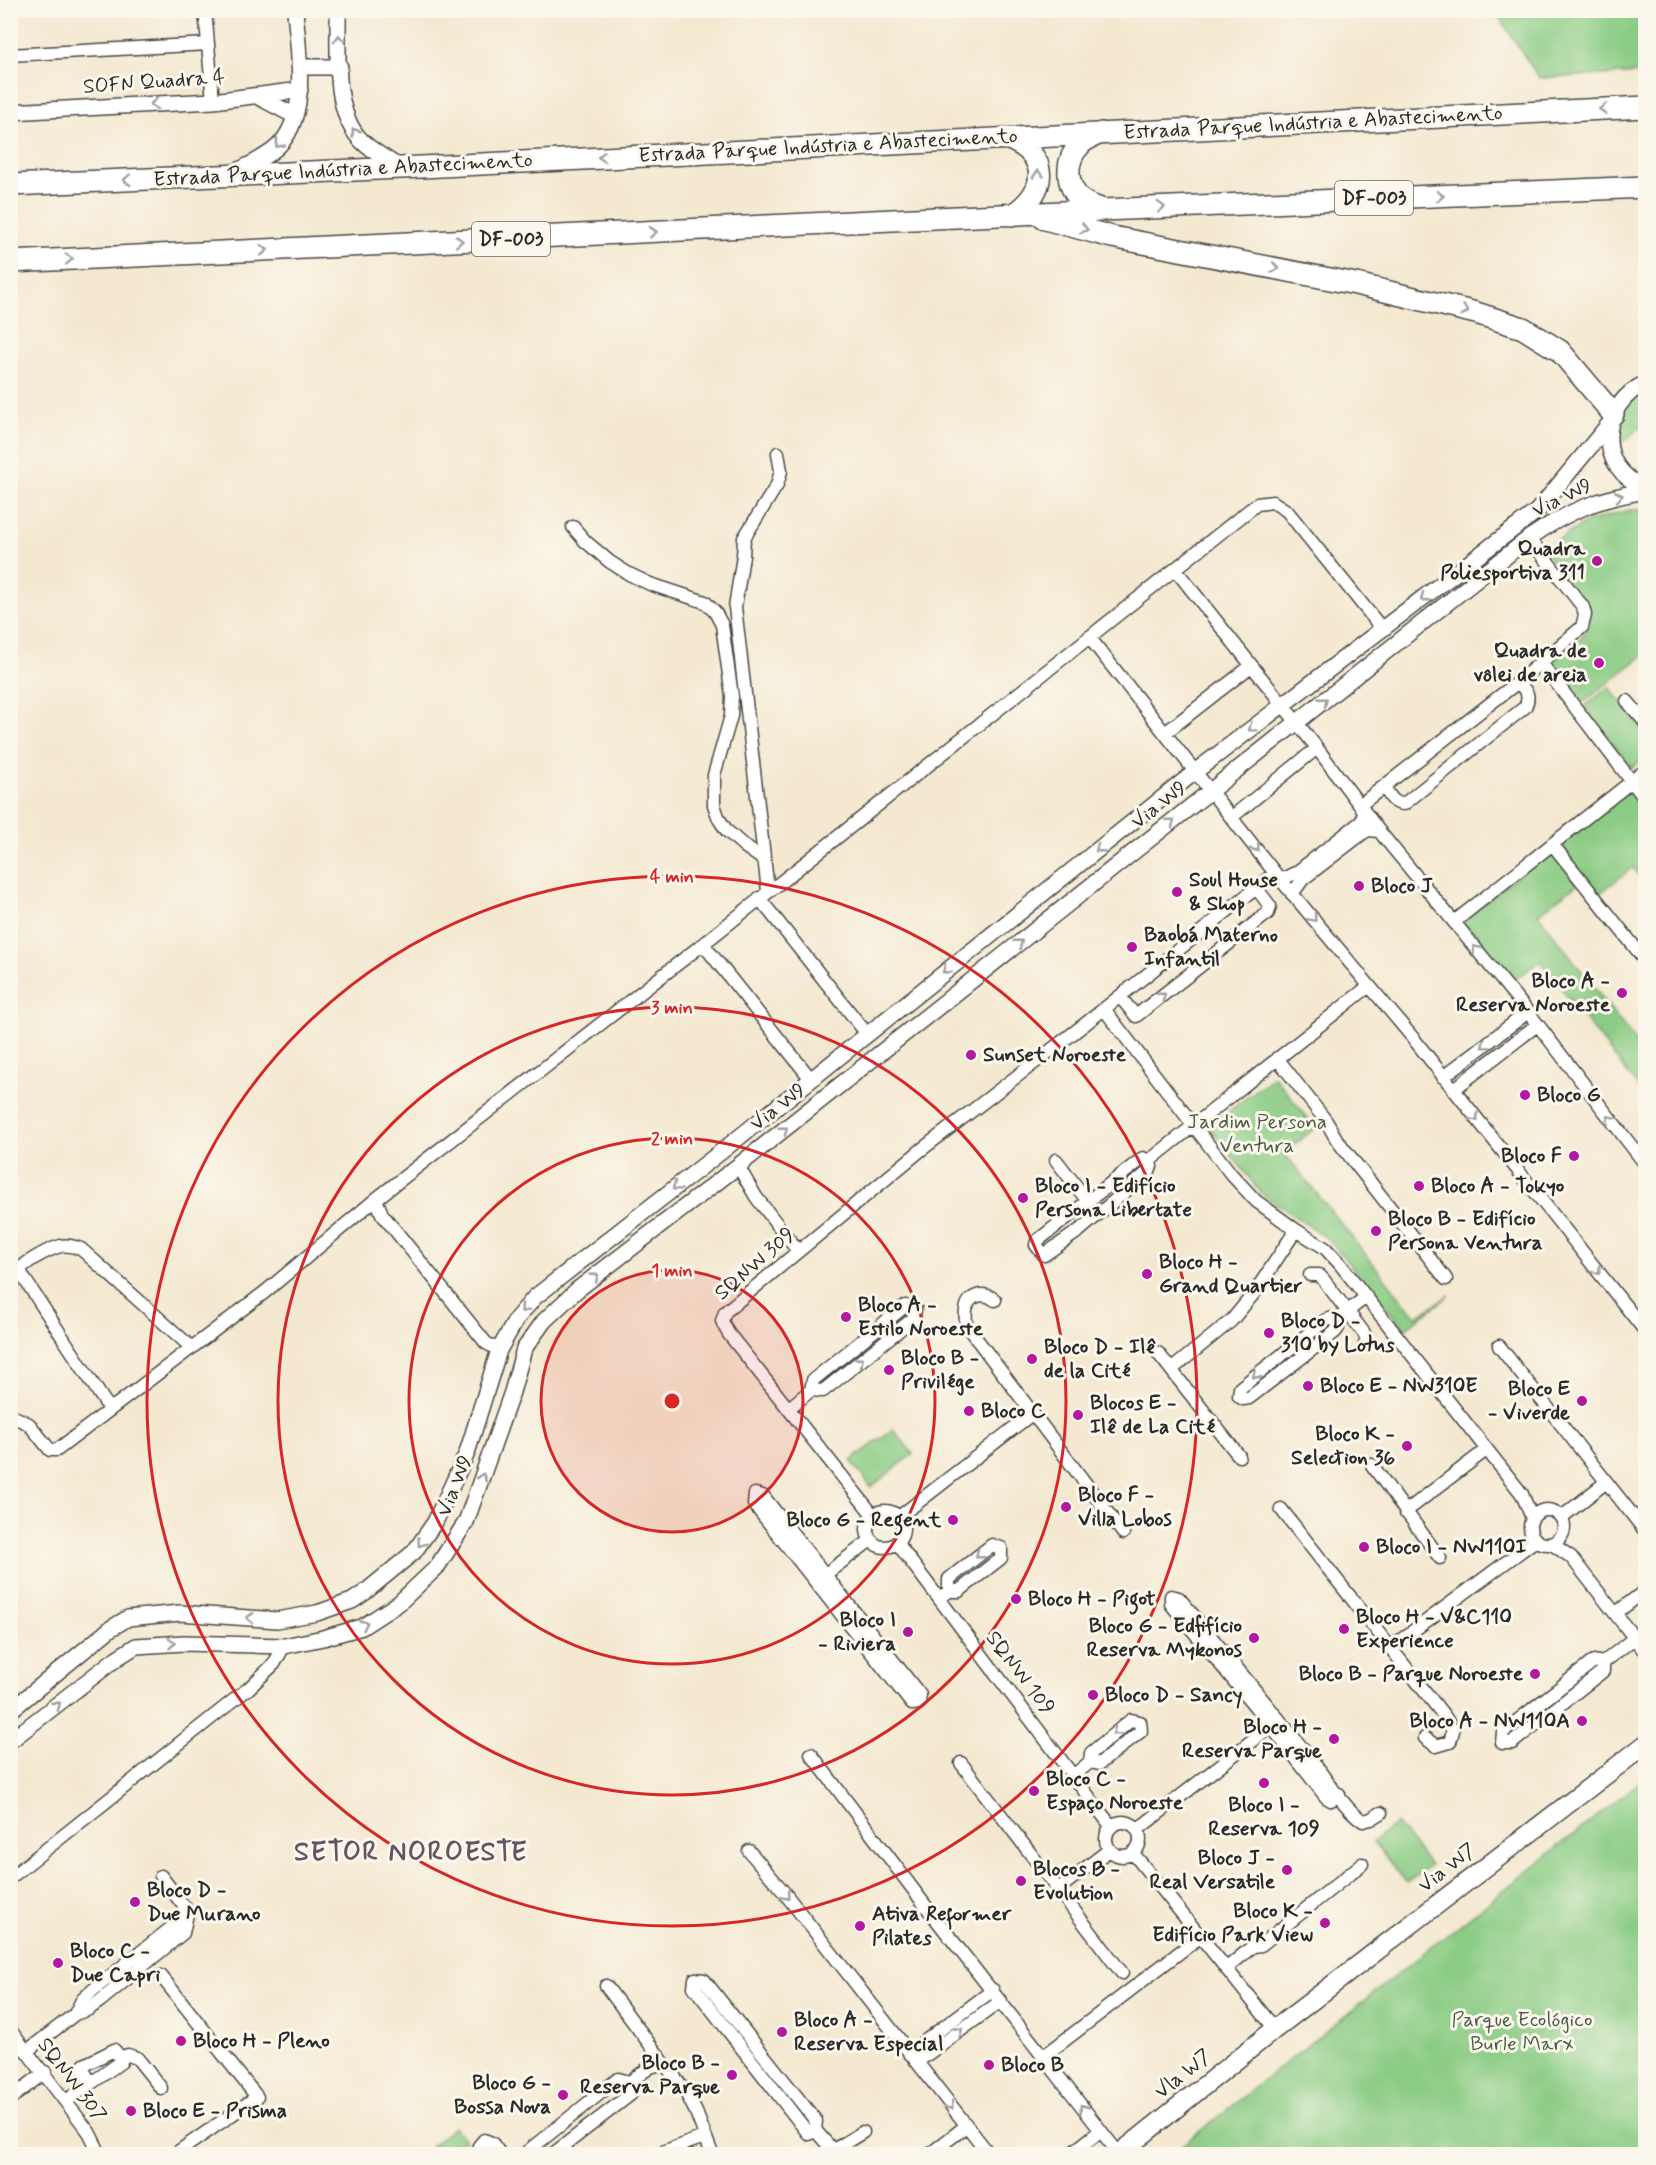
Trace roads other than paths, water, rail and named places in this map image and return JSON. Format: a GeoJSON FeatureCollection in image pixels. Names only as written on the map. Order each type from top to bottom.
{"type":"FeatureCollection","features":[{"type":"Feature","properties":{"kind":"highway","name":"Estrada Parque Indústria e Abastecimento"},"geometry":{"type":"LineString","coordinates":[[10,185],[1646,107]]}},
{"type":"Feature","properties":{"kind":"highway"},"geometry":{"type":"LineString","coordinates":[[1101,133],[1081,143],[1071,156],[1068,172],[1072,188],[1082,200],[1103,210]]}},
{"type":"Feature","properties":{"kind":"highway"},"geometry":{"type":"LineString","coordinates":[[1007,138],[1027,148],[1040,172],[1038,186],[1032,199],[1020,215],[1112,237],[1356,284],[1476,313],[1523,328],[1560,351],[1611,419]]}},
{"type":"Feature","properties":{"kind":"highway","name":"DF-003"},"geometry":{"type":"LineString","coordinates":[[10,262],[1103,210],[1646,187]]}},
{"type":"Feature","properties":{"kind":"main road","name":"Via W7"},"geometry":{"type":"LineString","coordinates":[[1275,2029],[1646,1744]]}},
{"type":"Feature","properties":{"kind":"main road","name":"Vla W7"},"geometry":{"type":"LineString","coordinates":[[1119,2154],[1275,2029]]}},
{"type":"Feature","properties":{"kind":"street"},"geometry":{"type":"LineString","coordinates":[[205,10],[213,101]]}},
{"type":"Feature","properties":{"kind":"street"},"geometry":{"type":"LineString","coordinates":[[228,175],[261,159],[277,148],[288,134],[295,116],[300,90],[295,10]]}},
{"type":"Feature","properties":{"kind":"street"},"geometry":{"type":"LineString","coordinates":[[338,10],[340,92],[347,121],[360,139],[401,168]]}},
{"type":"Feature","properties":{"kind":"street"},"geometry":{"type":"LineString","coordinates":[[10,55],[208,44]]}},
{"type":"Feature","properties":{"kind":"street"},"geometry":{"type":"LineString","coordinates":[[299,67],[340,67]]}},
{"type":"Feature","properties":{"kind":"street","name":"SOFN Quadra 4"},"geometry":{"type":"LineString","coordinates":[[10,112],[213,101],[300,90]]}},
{"type":"Feature","properties":{"kind":"street"},"geometry":{"type":"LineString","coordinates":[[258,96],[295,116]]}},
{"type":"Feature","properties":{"kind":"street","name":"Via W9"},"geometry":{"type":"LineString","coordinates":[[10,1712],[110,1629],[128,1618],[180,1613],[277,1620],[317,1613],[352,1601],[364,1593],[414,1552],[435,1522],[467,1453],[499,1350],[517,1318],[535,1297],[722,1151],[1196,771],[1537,511],[1611,419],[1625,395],[1646,383]]}},
{"type":"Feature","properties":{"kind":"street"},"geometry":{"type":"LineString","coordinates":[[1611,419],[1609,446],[1619,468],[1628,478],[1646,489]]}},
{"type":"Feature","properties":{"kind":"street"},"geometry":{"type":"LineString","coordinates":[[778,453],[781,471],[777,485],[744,538],[735,607],[764,860],[764,894],[867,1034]]}},
{"type":"Feature","properties":{"kind":"street","name":"Via W9"},"geometry":{"type":"LineString","coordinates":[[10,1741],[117,1658],[136,1646],[184,1642],[284,1646],[362,1627],[399,1604],[437,1567],[466,1521],[512,1392],[524,1349],[544,1321],[577,1290],[738,1166],[1529,538],[1583,507],[1613,496],[1646,489]]}},
{"type":"Feature","properties":{"kind":"street"},"geometry":{"type":"LineString","coordinates":[[10,1415],[29,1424],[50,1450],[57,1450],[265,1292],[376,1199],[703,944],[1257,504],[1273,502],[1287,511],[1383,630]]}},
{"type":"Feature","properties":{"kind":"street"},"geometry":{"type":"LineString","coordinates":[[573,526],[585,541],[610,562],[629,574],[650,585],[705,602],[715,612],[722,625],[732,696],[731,716],[714,775],[714,805],[719,819],[728,831],[764,860]]}},
{"type":"Feature","properties":{"kind":"street","name":"SQNW 309"},"geometry":{"type":"LineString","coordinates":[[873,1515],[728,1333],[722,1321],[725,1312],[921,1150],[1257,889],[1278,876],[1298,872],[1357,825],[1362,821],[1362,808],[1384,788],[1518,682],[1582,627],[1585,615],[1583,607],[1529,538]]}},
{"type":"Feature","properties":{"kind":"street"},"geometry":{"type":"LineString","coordinates":[[1175,569],[1297,722],[1379,831],[1537,1025],[1642,1148],[1646,1165]]}},
{"type":"Feature","properties":{"kind":"street"},"geometry":{"type":"LineString","coordinates":[[1089,637],[1292,894],[1453,1089],[1646,1332]]}},
{"type":"Feature","properties":{"kind":"street"},"geometry":{"type":"LineString","coordinates":[[1541,663],[1646,800]]}},
{"type":"Feature","properties":{"kind":"street"},"geometry":{"type":"LineString","coordinates":[[1165,732],[1251,666]]}},
{"type":"Feature","properties":{"kind":"street"},"geometry":{"type":"LineString","coordinates":[[1384,788],[1393,801],[1404,804],[1525,707],[1528,693],[1518,682]]}},
{"type":"Feature","properties":{"kind":"street"},"geometry":{"type":"LineString","coordinates":[[1627,701],[1646,723]]}},
{"type":"Feature","properties":{"kind":"street"},"geometry":{"type":"LineString","coordinates":[[1232,817],[1317,748]]}},
{"type":"Feature","properties":{"kind":"street"},"geometry":{"type":"LineString","coordinates":[[1454,922],[1646,770]]}},
{"type":"Feature","properties":{"kind":"street"},"geometry":{"type":"LineString","coordinates":[[1292,894],[1304,879],[1363,833],[1368,830],[1379,831]]}},
{"type":"Feature","properties":{"kind":"street"},"geometry":{"type":"LineString","coordinates":[[1552,844],[1646,961]]}},
{"type":"Feature","properties":{"kind":"street"},"geometry":{"type":"LineString","coordinates":[[1120,997],[1136,1016],[1268,913],[1270,906],[1257,889]]}},
{"type":"Feature","properties":{"kind":"street"},"geometry":{"type":"LineString","coordinates":[[703,944],[811,1079]]}},
{"type":"Feature","properties":{"kind":"street"},"geometry":{"type":"LineString","coordinates":[[1149,1161],[1369,986]]}},
{"type":"Feature","properties":{"kind":"street"},"geometry":{"type":"LineString","coordinates":[[1104,1009],[1231,1174],[1256,1201],[1325,1248],[1366,1297],[1522,1494],[1532,1518],[1530,1530],[1536,1540],[1552,1544],[1560,1539],[1565,1530]]}},
{"type":"Feature","properties":{"kind":"street"},"geometry":{"type":"LineString","coordinates":[[1443,1077],[1528,1012]]}},
{"type":"Feature","properties":{"kind":"street"},"geometry":{"type":"LineString","coordinates":[[1453,1089],[1537,1025]]}},
{"type":"Feature","properties":{"kind":"street"},"geometry":{"type":"LineString","coordinates":[[1277,1058],[1326,1121],[1337,1140],[1446,1279]]}},
{"type":"Feature","properties":{"kind":"street"},"geometry":{"type":"LineString","coordinates":[[722,1151],[738,1166],[756,1197],[798,1251]]}},
{"type":"Feature","properties":{"kind":"street"},"geometry":{"type":"LineString","coordinates":[[1143,1158],[1149,1161],[1151,1166],[1149,1171],[1080,1230],[1044,1255],[1036,1245],[1037,1241],[1137,1161],[1143,1158]]}},
{"type":"Feature","properties":{"kind":"street"},"geometry":{"type":"LineString","coordinates":[[1056,1160],[1087,1200]]}},
{"type":"Feature","properties":{"kind":"street"},"geometry":{"type":"LineString","coordinates":[[376,1199],[382,1214],[486,1343],[499,1350]]}},
{"type":"Feature","properties":{"kind":"street"},"geometry":{"type":"LineString","coordinates":[[1171,1370],[1232,1320],[1256,1292],[1296,1230]]}},
{"type":"Feature","properties":{"kind":"street"},"geometry":{"type":"LineString","coordinates":[[110,1410],[22,1275],[21,1268],[26,1263],[62,1245],[71,1245],[81,1249],[192,1348]]}},
{"type":"Feature","properties":{"kind":"street"},"geometry":{"type":"LineString","coordinates":[[1311,1275],[1319,1275],[1323,1279],[1364,1333],[1367,1340],[1365,1344]]}},
{"type":"Feature","properties":{"kind":"street"},"geometry":{"type":"LineString","coordinates":[[995,1300],[984,1294],[972,1299],[966,1309],[966,1325],[1123,1533]]}},
{"type":"Feature","properties":{"kind":"street"},"geometry":{"type":"LineString","coordinates":[[1336,1320],[1338,1328],[1335,1332],[1249,1398],[1243,1399],[1239,1396],[1240,1388],[1326,1320],[1336,1320],[1366,1297]]}},
{"type":"Feature","properties":{"kind":"street"},"geometry":{"type":"LineString","coordinates":[[788,1408],[812,1390],[823,1391],[914,1318],[915,1308],[905,1306],[813,1380],[812,1390]]}},
{"type":"Feature","properties":{"kind":"street"},"geometry":{"type":"LineString","coordinates":[[1499,1346],[1646,1532]]}},
{"type":"Feature","properties":{"kind":"street"},"geometry":{"type":"LineString","coordinates":[[1158,1353],[1239,1456]]}},
{"type":"Feature","properties":{"kind":"street"},"geometry":{"type":"LineString","coordinates":[[899,1517],[1033,1413]]}},
{"type":"Feature","properties":{"kind":"street"},"geometry":{"type":"LineString","coordinates":[[1405,1512],[1486,1450]]}},
{"type":"Feature","properties":{"kind":"street"},"geometry":{"type":"LineString","coordinates":[[1372,1465],[1440,1558]]}},
{"type":"Feature","properties":{"kind":"street"},"geometry":{"type":"LineString","coordinates":[[1532,1518],[1541,1511],[1557,1513],[1605,1483]]}},
{"type":"Feature","properties":{"kind":"street"},"geometry":{"type":"LineString","coordinates":[[820,1577],[763,1496],[754,1494],[754,1504],[820,1577],[920,1695],[920,1703],[912,1704],[820,1577]]}},
{"type":"Feature","properties":{"kind":"street"},"geometry":{"type":"LineString","coordinates":[[1522,1494],[1557,1513],[1565,1530],[1571,1557]]}},
{"type":"Feature","properties":{"kind":"street"},"geometry":{"type":"LineString","coordinates":[[1281,1509],[1445,1717],[1453,1731],[1450,1742],[1436,1746],[1425,1738]]}},
{"type":"Feature","properties":{"kind":"street"},"geometry":{"type":"LineString","coordinates":[[886,1511],[899,1517],[903,1533],[897,1543],[882,1547],[871,1540],[867,1529],[873,1515],[886,1511]]}},
{"type":"Feature","properties":{"kind":"street"},"geometry":{"type":"LineString","coordinates":[[820,1577],[871,1540]]}},
{"type":"Feature","properties":{"kind":"street"},"geometry":{"type":"LineString","coordinates":[[1390,1648],[1536,1540]]}},
{"type":"Feature","properties":{"kind":"street","name":"SQNW 109"},"geometry":{"type":"LineString","coordinates":[[897,1543],[944,1595],[1004,1687],[1111,1826]]}},
{"type":"Feature","properties":{"kind":"street"},"geometry":{"type":"LineString","coordinates":[[1552,1544],[1571,1557],[1646,1653]]}},
{"type":"Feature","properties":{"kind":"street"},"geometry":{"type":"LineString","coordinates":[[1616,1613],[1646,1590]]}},
{"type":"Feature","properties":{"kind":"street"},"geometry":{"type":"LineString","coordinates":[[1276,1723],[1171,1604],[1171,1596],[1179,1598],[1276,1723],[1326,1797],[1331,1800],[1339,1794],[1363,1821],[1381,1813]]}},
{"type":"Feature","properties":{"kind":"street"},"geometry":{"type":"LineString","coordinates":[[1603,1663],[1634,1638]]}},
{"type":"Feature","properties":{"kind":"street"},"geometry":{"type":"LineString","coordinates":[[10,1878],[249,1688],[274,1664],[284,1646]]}},
{"type":"Feature","properties":{"kind":"street"},"geometry":{"type":"LineString","coordinates":[[1594,1661],[1603,1663],[1603,1671],[1512,1743],[1502,1743],[1503,1732],[1594,1661]]}},
{"type":"Feature","properties":{"kind":"street"},"geometry":{"type":"LineString","coordinates":[[1137,1830],[1276,1723]]}},
{"type":"Feature","properties":{"kind":"street"},"geometry":{"type":"LineString","coordinates":[[811,1754],[1119,2154]]}},
{"type":"Feature","properties":{"kind":"street"},"geometry":{"type":"LineString","coordinates":[[1073,1776],[1090,1762]]}},
{"type":"Feature","properties":{"kind":"street"},"geometry":{"type":"LineString","coordinates":[[961,1763],[1122,1973]]}},
{"type":"Feature","properties":{"kind":"street"},"geometry":{"type":"LineString","coordinates":[[1125,1822],[1137,1830],[1139,1845],[1129,1856],[1118,1856],[1109,1850],[1106,1835],[1111,1826],[1125,1822]]}},
{"type":"Feature","properties":{"kind":"street"},"geometry":{"type":"LineString","coordinates":[[1057,1890],[1109,1850]]}},
{"type":"Feature","properties":{"kind":"street"},"geometry":{"type":"LineString","coordinates":[[749,1851],[989,2154]]}},
{"type":"Feature","properties":{"kind":"street"},"geometry":{"type":"LineString","coordinates":[[1133,1853],[1275,2029]]}},
{"type":"Feature","properties":{"kind":"street"},"geometry":{"type":"LineString","coordinates":[[1227,1968],[1253,1946],[1261,1945],[1362,1864]]}},
{"type":"Feature","properties":{"kind":"street"},"geometry":{"type":"LineString","coordinates":[[27,2051],[75,2014],[89,2009],[100,2001],[183,1933],[186,1909],[161,1876]]}},
{"type":"Feature","properties":{"kind":"street"},"geometry":{"type":"LineString","coordinates":[[1044,2056],[1201,1936]]}},
{"type":"Feature","properties":{"kind":"street"},"geometry":{"type":"LineString","coordinates":[[161,1976],[257,2097],[175,2154]]}},
{"type":"Feature","properties":{"kind":"street"},"geometry":{"type":"LineString","coordinates":[[815,2130],[808,2133],[694,1987],[695,1979],[704,1980],[816,2121],[815,2130],[832,2153],[863,2132]]}},
{"type":"Feature","properties":{"kind":"street"},"geometry":{"type":"LineString","coordinates":[[606,1986],[691,2102],[712,2154]]}},
{"type":"Feature","properties":{"kind":"street"},"geometry":{"type":"LineString","coordinates":[[913,2057],[993,1990]]}},
{"type":"Feature","properties":{"kind":"street"},"geometry":{"type":"LineString","coordinates":[[913,2057],[1000,2001]]}},
{"type":"Feature","properties":{"kind":"street","name":"SQNW 307"},"geometry":{"type":"LineString","coordinates":[[10,2030],[45,2072],[89,2132],[100,2154]]}},
{"type":"Feature","properties":{"kind":"street"},"geometry":{"type":"LineString","coordinates":[[91,2083],[83,2070],[84,2065],[112,2050],[121,2058]]}},
{"type":"Feature","properties":{"kind":"street"},"geometry":{"type":"LineString","coordinates":[[66,2101],[128,2055],[137,2058],[161,2088]]}},
{"type":"Feature","properties":{"kind":"street"},"geometry":{"type":"LineString","coordinates":[[630,2082],[650,2067],[663,2063]]}},
{"type":"Feature","properties":{"kind":"street"},"geometry":{"type":"LineString","coordinates":[[10,2099],[45,2072]]}},
{"type":"Feature","properties":{"kind":"street"},"geometry":{"type":"LineString","coordinates":[[527,2154],[618,2079],[630,2082]]}},
{"type":"Feature","properties":{"kind":"street"},"geometry":{"type":"LineString","coordinates":[[553,2154],[631,2094],[630,2082]]}},
{"type":"Feature","properties":{"kind":"street"},"geometry":{"type":"LineString","coordinates":[[930,2154],[966,2126]]}},
{"type":"Feature","properties":{"kind":"street"},"geometry":{"type":"LineString","coordinates":[[1071,2154],[1100,2131]]}},
{"type":"Feature","properties":{"kind":"street"},"geometry":{"type":"LineString","coordinates":[[657,2154],[704,2137]]}},
{"type":"Feature","properties":{"kind":"street"},"geometry":{"type":"LineString","coordinates":[[484,2154],[478,2146],[484,2140],[492,2144],[500,2154]]}},
{"type":"Feature","properties":{"kind":"place","name":"Quadra Poliesportiva 311"},"geometry":{"type":"Point","coordinates":[1597,561]}},
{"type":"Feature","properties":{"kind":"place","name":"Quadra de vôlei de areia"},"geometry":{"type":"Point","coordinates":[1599,663]}},
{"type":"Feature","properties":{"kind":"place","name":"Bloco J"},"geometry":{"type":"Point","coordinates":[1359,886]}},
{"type":"Feature","properties":{"kind":"place","name":"Soul House & Shop"},"geometry":{"type":"Point","coordinates":[1177,892]}},
{"type":"Feature","properties":{"kind":"place","name":"Baobá Materno Infantil"},"geometry":{"type":"Point","coordinates":[1132,947]}},
{"type":"Feature","properties":{"kind":"place","name":"Bloco A - Reserva Noroeste"},"geometry":{"type":"Point","coordinates":[1622,993]}},
{"type":"Feature","properties":{"kind":"place","name":"Sunset Noroeste"},"geometry":{"type":"Point","coordinates":[971,1055]}},
{"type":"Feature","properties":{"kind":"place","name":"Bloco G"},"geometry":{"type":"Point","coordinates":[1525,1095]}},
{"type":"Feature","properties":{"kind":"place","name":"Bloco F"},"geometry":{"type":"Point","coordinates":[1574,1156]}},
{"type":"Feature","properties":{"kind":"place","name":"Bloco A - Tokyo"},"geometry":{"type":"Point","coordinates":[1419,1186]}},
{"type":"Feature","properties":{"kind":"place","name":"Bloco I - Edifício Persona Libertate"},"geometry":{"type":"Point","coordinates":[1023,1198]}},
{"type":"Feature","properties":{"kind":"place","name":"Bloco B - Edifício Persona Ventura"},"geometry":{"type":"Point","coordinates":[1376,1231]}},
{"type":"Feature","properties":{"kind":"place","name":"Bloco H - Grand Quartier"},"geometry":{"type":"Point","coordinates":[1147,1274]}},
{"type":"Feature","properties":{"kind":"place","name":"Bloco A - Estilo Noroeste"},"geometry":{"type":"Point","coordinates":[846,1317]}},
{"type":"Feature","properties":{"kind":"place","name":"Bloco D - 310 by Lotus"},"geometry":{"type":"Point","coordinates":[1269,1333]}},
{"type":"Feature","properties":{"kind":"place","name":"Bloco D - Ilê de la Cité"},"geometry":{"type":"Point","coordinates":[1032,1359]}},
{"type":"Feature","properties":{"kind":"place","name":"Bloco B - Privilége"},"geometry":{"type":"Point","coordinates":[889,1370]}},
{"type":"Feature","properties":{"kind":"place","name":"Bloco E - NW310E"},"geometry":{"type":"Point","coordinates":[1308,1386]}},
{"type":"Feature","properties":{"kind":"place","name":"Bloco E - Viverde"},"geometry":{"type":"Point","coordinates":[1582,1401]}},
{"type":"Feature","properties":{"kind":"place","name":"Bloco C"},"geometry":{"type":"Point","coordinates":[969,1411]}},
{"type":"Feature","properties":{"kind":"place","name":"Blocos E - Ilê de La Cité"},"geometry":{"type":"Point","coordinates":[1078,1415]}},
{"type":"Feature","properties":{"kind":"place","name":"Bloco K - Selection 36"},"geometry":{"type":"Point","coordinates":[1407,1446]}},
{"type":"Feature","properties":{"kind":"place","name":"Bloco F - Villa Lobos"},"geometry":{"type":"Point","coordinates":[1066,1507]}},
{"type":"Feature","properties":{"kind":"place","name":"Bloco G - Regent"},"geometry":{"type":"Point","coordinates":[953,1520]}},
{"type":"Feature","properties":{"kind":"place","name":"Bloco I - NW110I"},"geometry":{"type":"Point","coordinates":[1364,1547]}},
{"type":"Feature","properties":{"kind":"place","name":"Bloco H - Pigot"},"geometry":{"type":"Point","coordinates":[1016,1599]}},
{"type":"Feature","properties":{"kind":"place","name":"Bloco H - V&C110 Experience"},"geometry":{"type":"Point","coordinates":[1344,1629]}},
{"type":"Feature","properties":{"kind":"place","name":"Bloco I - Riviera"},"geometry":{"type":"Point","coordinates":[908,1632]}},
{"type":"Feature","properties":{"kind":"place","name":"Bloco G - Edfifício Reserva Mykonos"},"geometry":{"type":"Point","coordinates":[1254,1638]}},
{"type":"Feature","properties":{"kind":"place","name":"Bloco B - Parque Noroeste"},"geometry":{"type":"Point","coordinates":[1535,1674]}},
{"type":"Feature","properties":{"kind":"place","name":"Bloco D - Sancy"},"geometry":{"type":"Point","coordinates":[1093,1695]}},
{"type":"Feature","properties":{"kind":"place","name":"Bloco A - NW110A"},"geometry":{"type":"Point","coordinates":[1582,1721]}},
{"type":"Feature","properties":{"kind":"place","name":"Bloco H - Reserva Parque"},"geometry":{"type":"Point","coordinates":[1334,1739]}},
{"type":"Feature","properties":{"kind":"place","name":"Bloco I - Reserva 109"},"geometry":{"type":"Point","coordinates":[1264,1783]}},
{"type":"Feature","properties":{"kind":"place","name":"Bloco C - Espaço Noroeste"},"geometry":{"type":"Point","coordinates":[1034,1791]}},
{"type":"Feature","properties":{"kind":"place","name":"Bloco J - Real Versatile"},"geometry":{"type":"Point","coordinates":[1287,1870]}},
{"type":"Feature","properties":{"kind":"place","name":"Blocos B - Evolution"},"geometry":{"type":"Point","coordinates":[1021,1881]}},
{"type":"Feature","properties":{"kind":"place","name":"Bloco D - Due Murano"},"geometry":{"type":"Point","coordinates":[135,1902]}},
{"type":"Feature","properties":{"kind":"place","name":"Bloco K - Edifício Park View"},"geometry":{"type":"Point","coordinates":[1325,1923]}},
{"type":"Feature","properties":{"kind":"place","name":"Ativa Reformer Pilates"},"geometry":{"type":"Point","coordinates":[860,1926]}},
{"type":"Feature","properties":{"kind":"place","name":"Bloco C - Due Capri"},"geometry":{"type":"Point","coordinates":[58,1963]}},
{"type":"Feature","properties":{"kind":"place","name":"Bloco A - Reserva Especial"},"geometry":{"type":"Point","coordinates":[782,2032]}},
{"type":"Feature","properties":{"kind":"place","name":"Bloco H - Pleno"},"geometry":{"type":"Point","coordinates":[181,2041]}},
{"type":"Feature","properties":{"kind":"place","name":"Bloco B"},"geometry":{"type":"Point","coordinates":[989,2065]}},
{"type":"Feature","properties":{"kind":"place","name":"Bloco B - Reserva Parque"},"geometry":{"type":"Point","coordinates":[732,2075]}},
{"type":"Feature","properties":{"kind":"place","name":"Bloco G - Bossa Nova"},"geometry":{"type":"Point","coordinates":[563,2095]}},
{"type":"Feature","properties":{"kind":"place","name":"Bloco E - Prisma"},"geometry":{"type":"Point","coordinates":[131,2111]}},
{"type":"Feature","properties":{"kind":"district","name":"SETOR NOROESTE"},"geometry":{"type":"Point","coordinates":[411,1852]}},
{"type":"Feature","properties":{"kind":"park label","name":"Jardim Persona Ventura"},"geometry":{"type":"Point","coordinates":[1257,1134]}},
{"type":"Feature","properties":{"kind":"park label","name":"Parque Ecológico Burle Marx"},"geometry":{"type":"Point","coordinates":[1522,2032]}}]}
